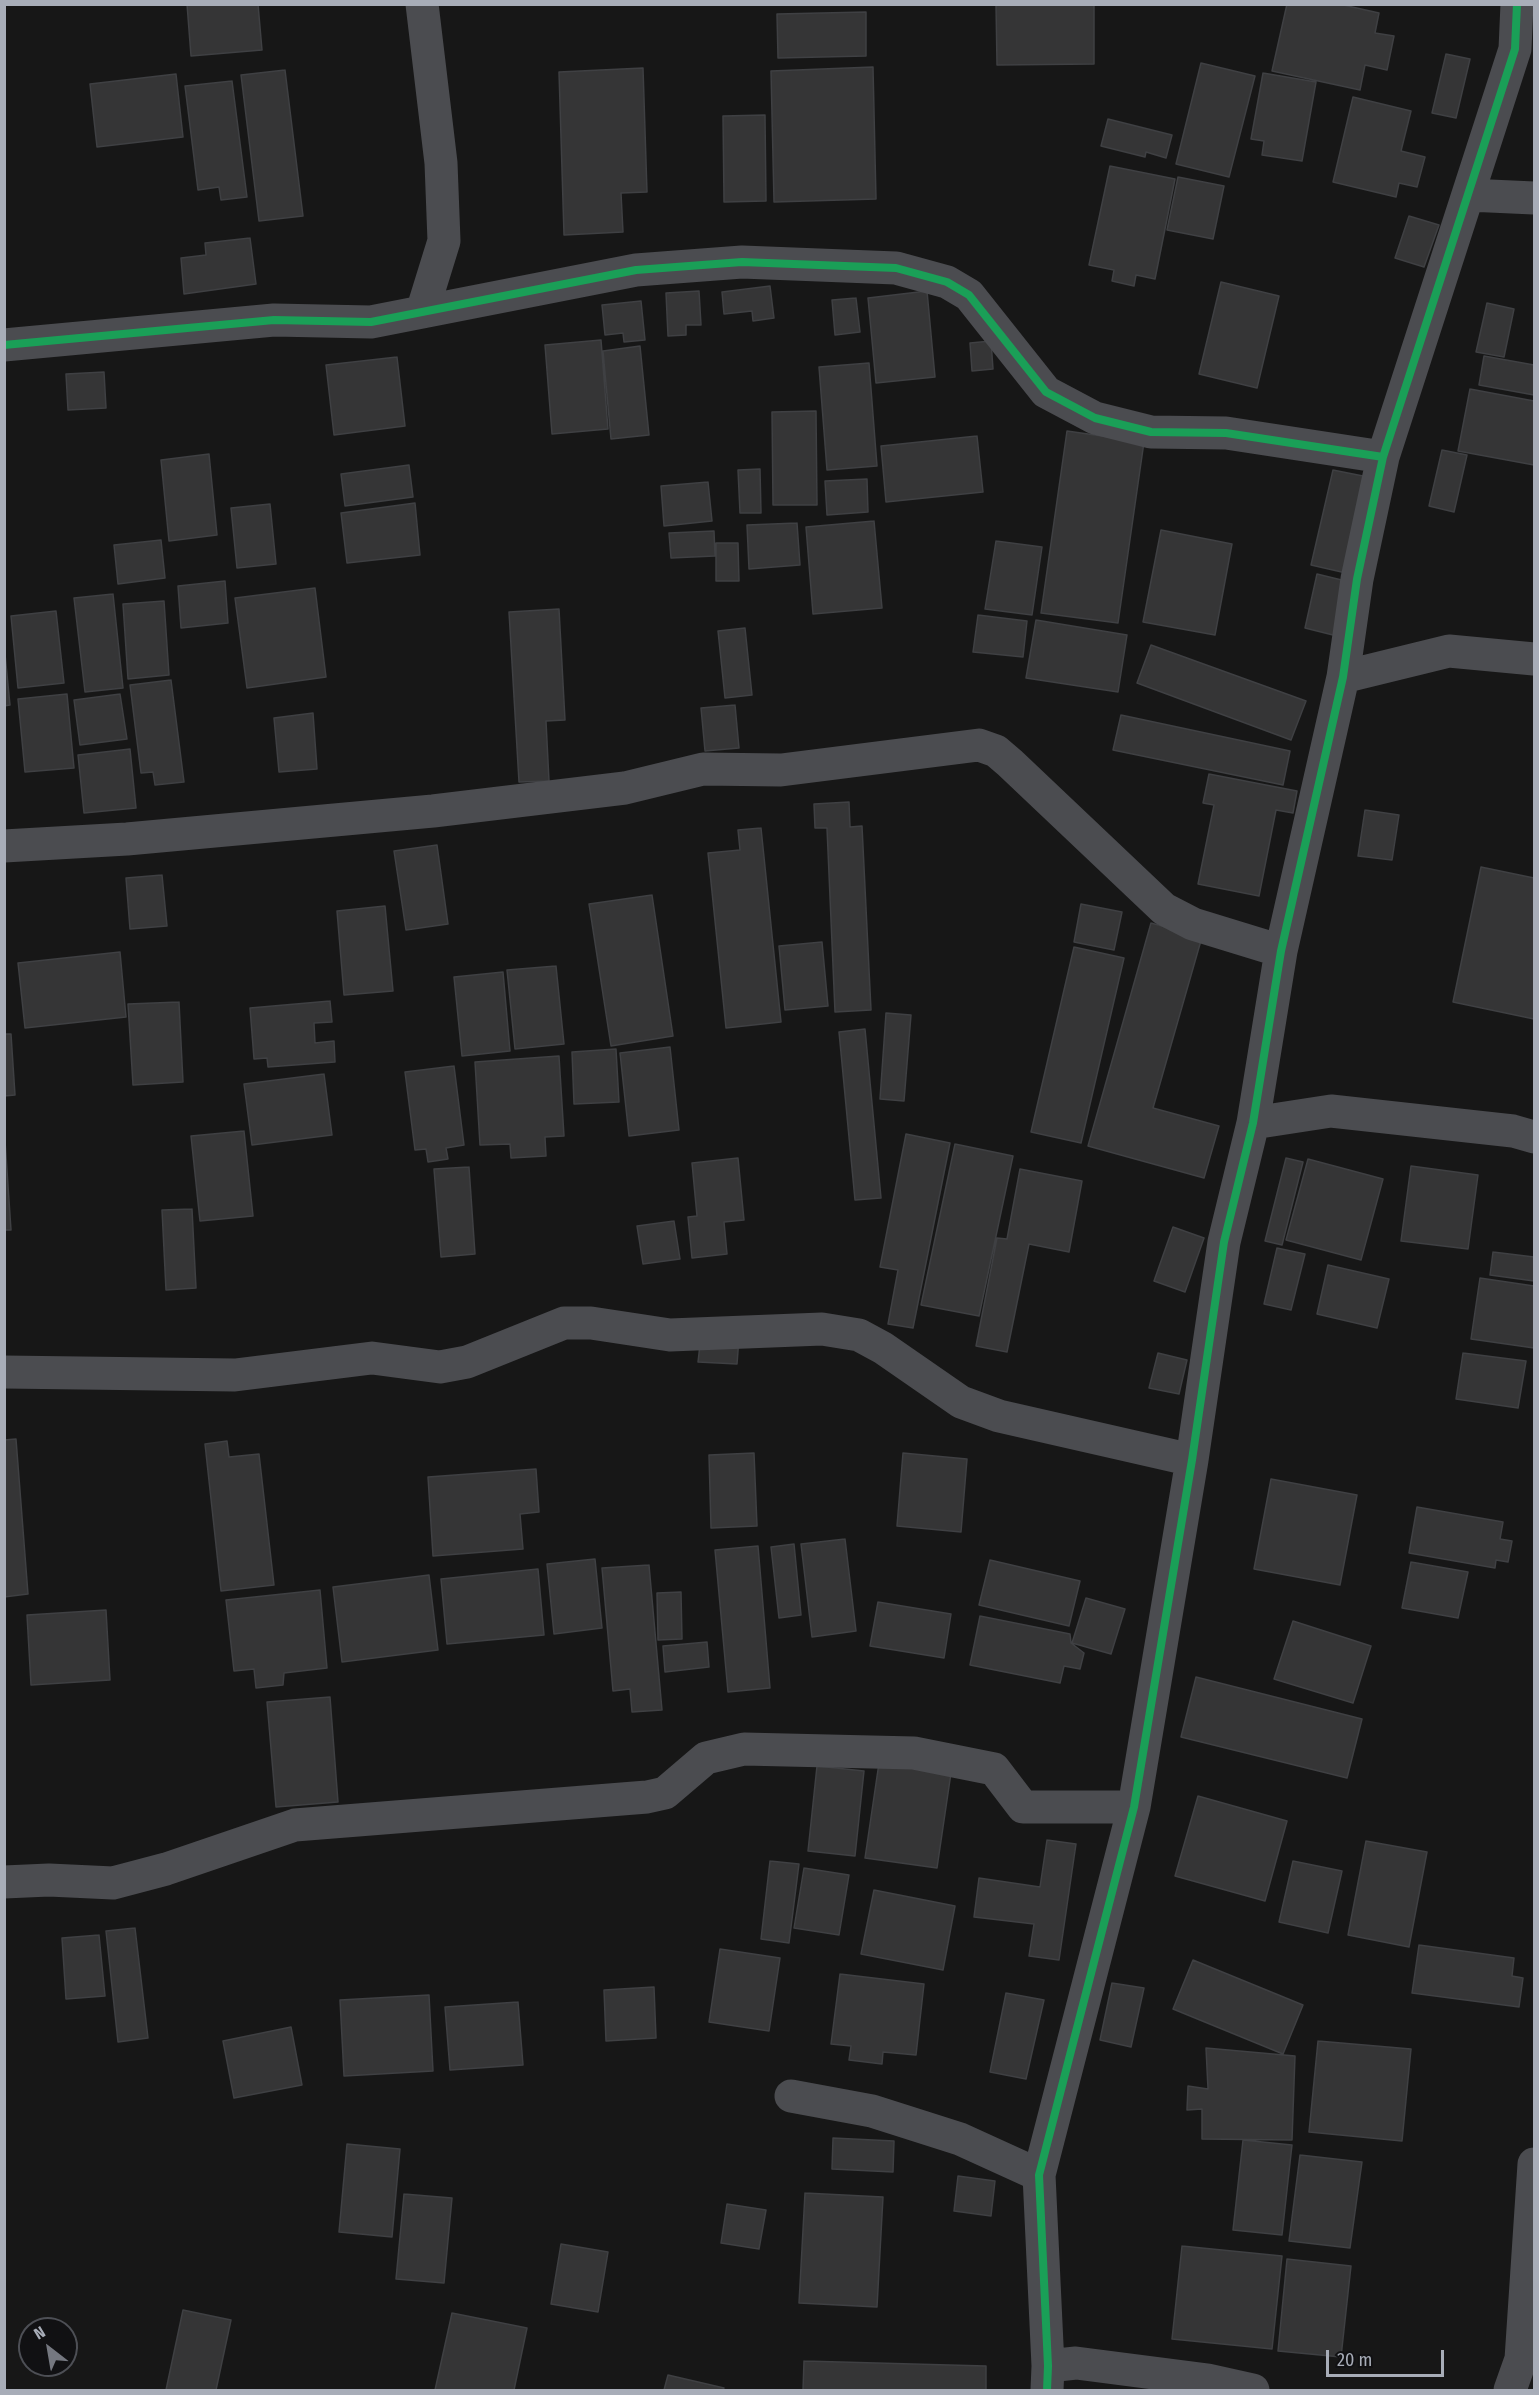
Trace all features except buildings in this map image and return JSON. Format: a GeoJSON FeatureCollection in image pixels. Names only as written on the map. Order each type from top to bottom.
{"type":"FeatureCollection","features":[{"type":"Feature","properties":{"kind":"street"},"geometry":{"type":"LineString","coordinates":[[422,4],[441,163],[444,241],[422,312]]}},
{"type":"Feature","properties":{"kind":"street"},"geometry":{"type":"LineString","coordinates":[[1253,2391],[1208,2380],[1076,2363],[1048,2378],[1039,2175],[1134,1808],[1192,1460],[1224,1242],[1253,1122],[1281,951],[1343,677],[1357,579],[1383,457],[1515,49],[1517,4]]}},
{"type":"Feature","properties":{"kind":"street"},"geometry":{"type":"LineString","coordinates":[[1468,195],[1534,198]]}},
{"type":"Feature","properties":{"kind":"street"},"geometry":{"type":"LineString","coordinates":[[4,345],[274,320],[371,322],[636,270],[742,262],[896,268],[947,282],[969,295],[1046,392],[1095,418],[1151,432],[1226,433],[1383,457]]}},
{"type":"Feature","properties":{"kind":"street"},"geometry":{"type":"LineString","coordinates":[[1343,677],[1449,651],[1534,659]]}},
{"type":"Feature","properties":{"kind":"street"},"geometry":{"type":"LineString","coordinates":[[4,846],[127,839],[433,811],[625,788],[703,769],[781,770],[979,745],[996,751],[1010,763],[1164,909],[1194,924],[1281,951]]}},
{"type":"Feature","properties":{"kind":"street"},"geometry":{"type":"LineString","coordinates":[[1253,1122],[1331,1111],[1513,1131],[1534,1137]]}},
{"type":"Feature","properties":{"kind":"street"},"geometry":{"type":"LineString","coordinates":[[4,1372],[235,1375],[372,1358],[440,1367],[467,1362],[564,1323],[591,1323],[670,1335],[822,1329],[859,1335],[883,1348],[970,1406],[999,1416],[1192,1460]]}},
{"type":"Feature","properties":{"kind":"street"},"geometry":{"type":"LineString","coordinates":[[4,1882],[49,1880],[113,1883],[166,1869],[295,1825],[647,1797],[665,1793],[706,1758],[744,1749],[914,1753],[994,1769],[1023,1807],[1134,1808]]}},
{"type":"Feature","properties":{"kind":"street"},"geometry":{"type":"LineString","coordinates":[[791,2096],[872,2111],[949,2136],[1039,2175]]}},
{"type":"Feature","properties":{"kind":"street"},"geometry":{"type":"LineString","coordinates":[[1510,2391],[1521,2359],[1534,2164]]}},
{"type":"Feature","properties":{"kind":"cycle path"},"geometry":{"type":"LineString","coordinates":[[1047,2390],[1048,2366],[1039,2175],[1134,1807],[1192,1460],[1224,1242],[1253,1123],[1281,951],[1343,677],[1357,579],[1383,457],[1515,49],[1517,4]]}},
{"type":"Feature","properties":{"kind":"cycle path"},"geometry":{"type":"LineString","coordinates":[[4,345],[274,320],[371,322],[636,270],[742,262],[896,268],[947,282],[969,295],[1046,392],[1095,418],[1151,432],[1226,433],[1383,457]]}}]}
